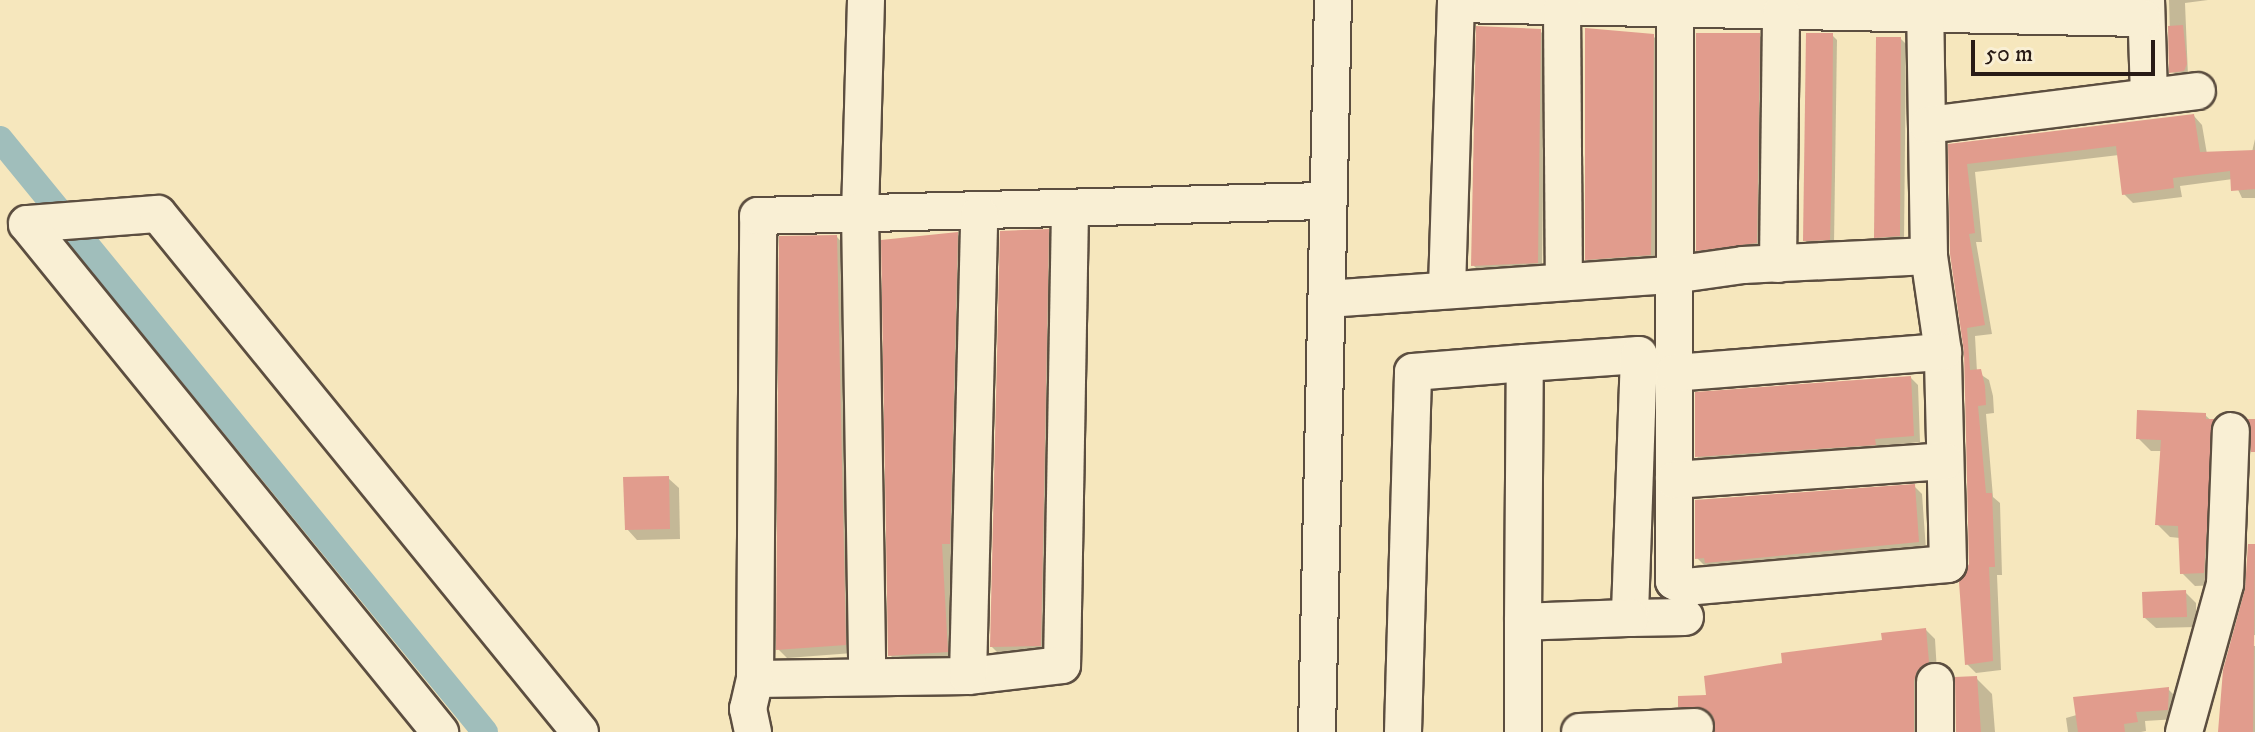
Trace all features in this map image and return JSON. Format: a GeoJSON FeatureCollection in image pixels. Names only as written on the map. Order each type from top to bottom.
{"type":"FeatureCollection","features":[{"type":"Feature","properties":{"kind":"street"},"geometry":{"type":"LineString","coordinates":[[866,0],[860,211],[867,676]]}},
{"type":"Feature","properties":{"kind":"street"},"geometry":{"type":"LineString","coordinates":[[1317,732],[1327,299],[1325,201],[1333,0]]}},
{"type":"Feature","properties":{"kind":"street"},"geometry":{"type":"LineString","coordinates":[[1447,288],[1456,2],[1562,8],[1781,13],[2144,9],[2149,94]]}},
{"type":"Feature","properties":{"kind":"street"},"geometry":{"type":"LineString","coordinates":[[1562,8],[1564,281]]}},
{"type":"Feature","properties":{"kind":"street"},"geometry":{"type":"LineString","coordinates":[[1675,11],[1674,581],[1685,587],[1946,567],[1943,352],[1929,256],[1925,13]]}},
{"type":"Feature","properties":{"kind":"street"},"geometry":{"type":"LineString","coordinates":[[1778,264],[1781,13]]}},
{"type":"Feature","properties":{"kind":"street"},"geometry":{"type":"LineString","coordinates":[[1928,125],[2149,94],[2197,91]]}},
{"type":"Feature","properties":{"kind":"street"},"geometry":{"type":"LineString","coordinates":[[753,732],[748,709],[755,679],[758,216],[860,211],[979,214],[1325,201]]}},
{"type":"Feature","properties":{"kind":"street"},"geometry":{"type":"LineString","coordinates":[[755,679],[968,676],[1062,665],[1070,210]]}},
{"type":"Feature","properties":{"kind":"street"},"geometry":{"type":"LineString","coordinates":[[440,732],[27,224],[158,214],[580,732]]}},
{"type":"Feature","properties":{"kind":"street"},"geometry":{"type":"LineString","coordinates":[[968,676],[979,214]]}},
{"type":"Feature","properties":{"kind":"street"},"geometry":{"type":"LineString","coordinates":[[1327,299],[1447,288],[1673,275],[1778,264],[1929,256]]}},
{"type":"Feature","properties":{"kind":"street"},"geometry":{"type":"LineString","coordinates":[[1674,373],[1943,352]]}},
{"type":"Feature","properties":{"kind":"street"},"geometry":{"type":"LineString","coordinates":[[1403,732],[1413,372],[1639,355],[1630,618]]}},
{"type":"Feature","properties":{"kind":"street"},"geometry":{"type":"LineString","coordinates":[[1523,732],[1525,363]]}},
{"type":"Feature","properties":{"kind":"street"},"geometry":{"type":"LineString","coordinates":[[2184,732],[2240,584],[2231,431]]}},
{"type":"Feature","properties":{"kind":"street"},"geometry":{"type":"LineString","coordinates":[[1674,480],[1944,461]]}},
{"type":"Feature","properties":{"kind":"street"},"geometry":{"type":"LineString","coordinates":[[1523,622],[1685,617]]}},
{"type":"Feature","properties":{"kind":"street"},"geometry":{"type":"LineString","coordinates":[[1935,682],[1935,732]]}},
{"type":"Feature","properties":{"kind":"street"},"geometry":{"type":"LineString","coordinates":[[1580,732],[1695,727]]}},
{"type":"Feature","properties":{"kind":"building"},"geometry":{"type":"Polygon","coordinates":[[[2183,25],[2187,64],[2184,71],[2169,73],[2168,26],[2183,25]]]}},
{"type":"Feature","properties":{"kind":"building"},"geometry":{"type":"Polygon","coordinates":[[[1476,26],[1541,29],[1538,263],[1471,266],[1476,26]]]}},
{"type":"Feature","properties":{"kind":"building"},"geometry":{"type":"Polygon","coordinates":[[[1585,28],[1654,34],[1651,255],[1585,260],[1585,28]]]}},
{"type":"Feature","properties":{"kind":"building"},"geometry":{"type":"Polygon","coordinates":[[[1696,33],[1760,33],[1757,243],[1696,251],[1696,33]]]}},
{"type":"Feature","properties":{"kind":"building"},"geometry":{"type":"Polygon","coordinates":[[[1806,33],[1833,33],[1830,240],[1803,241],[1806,33]]]}},
{"type":"Feature","properties":{"kind":"building"},"geometry":{"type":"Polygon","coordinates":[[[1876,37],[1901,37],[1900,236],[1874,238],[1876,37]]]}},
{"type":"Feature","properties":{"kind":"building"},"geometry":{"type":"Polygon","coordinates":[[[2194,114],[2200,152],[2255,150],[2255,189],[2231,191],[2230,171],[2173,178],[2174,188],[2122,195],[2116,146],[1967,164],[1975,233],[1969,234],[1985,325],[1967,328],[1970,370],[1981,369],[1985,386],[1986,405],[1978,406],[1986,493],[1992,493],[1995,567],[1989,567],[1993,661],[1965,665],[1959,582],[1969,564],[1964,352],[1950,254],[1948,144],[2194,114]]]}},
{"type":"Feature","properties":{"kind":"building"},"geometry":{"type":"Polygon","coordinates":[[[1049,229],[1041,646],[990,647],[1000,231],[1049,229]]]}},
{"type":"Feature","properties":{"kind":"building"},"geometry":{"type":"Polygon","coordinates":[[[958,232],[950,544],[942,544],[948,652],[888,656],[881,240],[958,232]]]}},
{"type":"Feature","properties":{"kind":"building"},"geometry":{"type":"Polygon","coordinates":[[[837,235],[846,645],[776,650],[779,236],[837,235]]]}},
{"type":"Feature","properties":{"kind":"building"},"geometry":{"type":"Polygon","coordinates":[[[1911,376],[1914,436],[1875,439],[1876,445],[1695,457],[1695,392],[1911,376]]]}},
{"type":"Feature","properties":{"kind":"building"},"geometry":{"type":"Polygon","coordinates":[[[2137,410],[2206,413],[2206,419],[2214,419],[2204,573],[2180,574],[2178,526],[2155,525],[2161,440],[2136,439],[2137,410]]]}},
{"type":"Feature","properties":{"kind":"building"},"geometry":{"type":"Polygon","coordinates":[[[2248,419],[2255,419],[2255,452],[2251,452],[2248,419]]]}},
{"type":"Feature","properties":{"kind":"building"},"geometry":{"type":"Polygon","coordinates":[[[669,476],[670,529],[625,530],[623,477],[669,476]]]}},
{"type":"Feature","properties":{"kind":"building"},"geometry":{"type":"Polygon","coordinates":[[[1915,484],[1919,542],[1705,563],[1704,558],[1695,559],[1695,500],[1915,484]]]}},
{"type":"Feature","properties":{"kind":"building"},"geometry":{"type":"Polygon","coordinates":[[[2248,544],[2255,544],[2253,732],[2218,732],[2223,670],[2245,589],[2248,544]]]}},
{"type":"Feature","properties":{"kind":"building"},"geometry":{"type":"Polygon","coordinates":[[[2186,590],[2187,617],[2143,618],[2142,592],[2186,590]]]}},
{"type":"Feature","properties":{"kind":"building"},"geometry":{"type":"Polygon","coordinates":[[[1926,628],[1929,662],[1917,671],[1914,681],[1914,732],[1715,732],[1713,716],[1705,709],[1678,707],[1678,696],[1706,695],[1704,676],[1782,663],[1781,653],[1882,640],[1881,633],[1926,628]]]}},
{"type":"Feature","properties":{"kind":"building"},"geometry":{"type":"Polygon","coordinates":[[[1977,676],[1981,732],[1956,732],[1955,677],[1977,676]]]}},
{"type":"Feature","properties":{"kind":"building"},"geometry":{"type":"Polygon","coordinates":[[[2169,687],[2168,710],[2136,712],[2138,722],[2124,724],[2125,732],[2078,732],[2073,697],[2169,687]]]}},
{"type":"Feature","properties":{"kind":"waterway"},"geometry":{"type":"LineString","coordinates":[[0,139],[485,732]]}}]}
